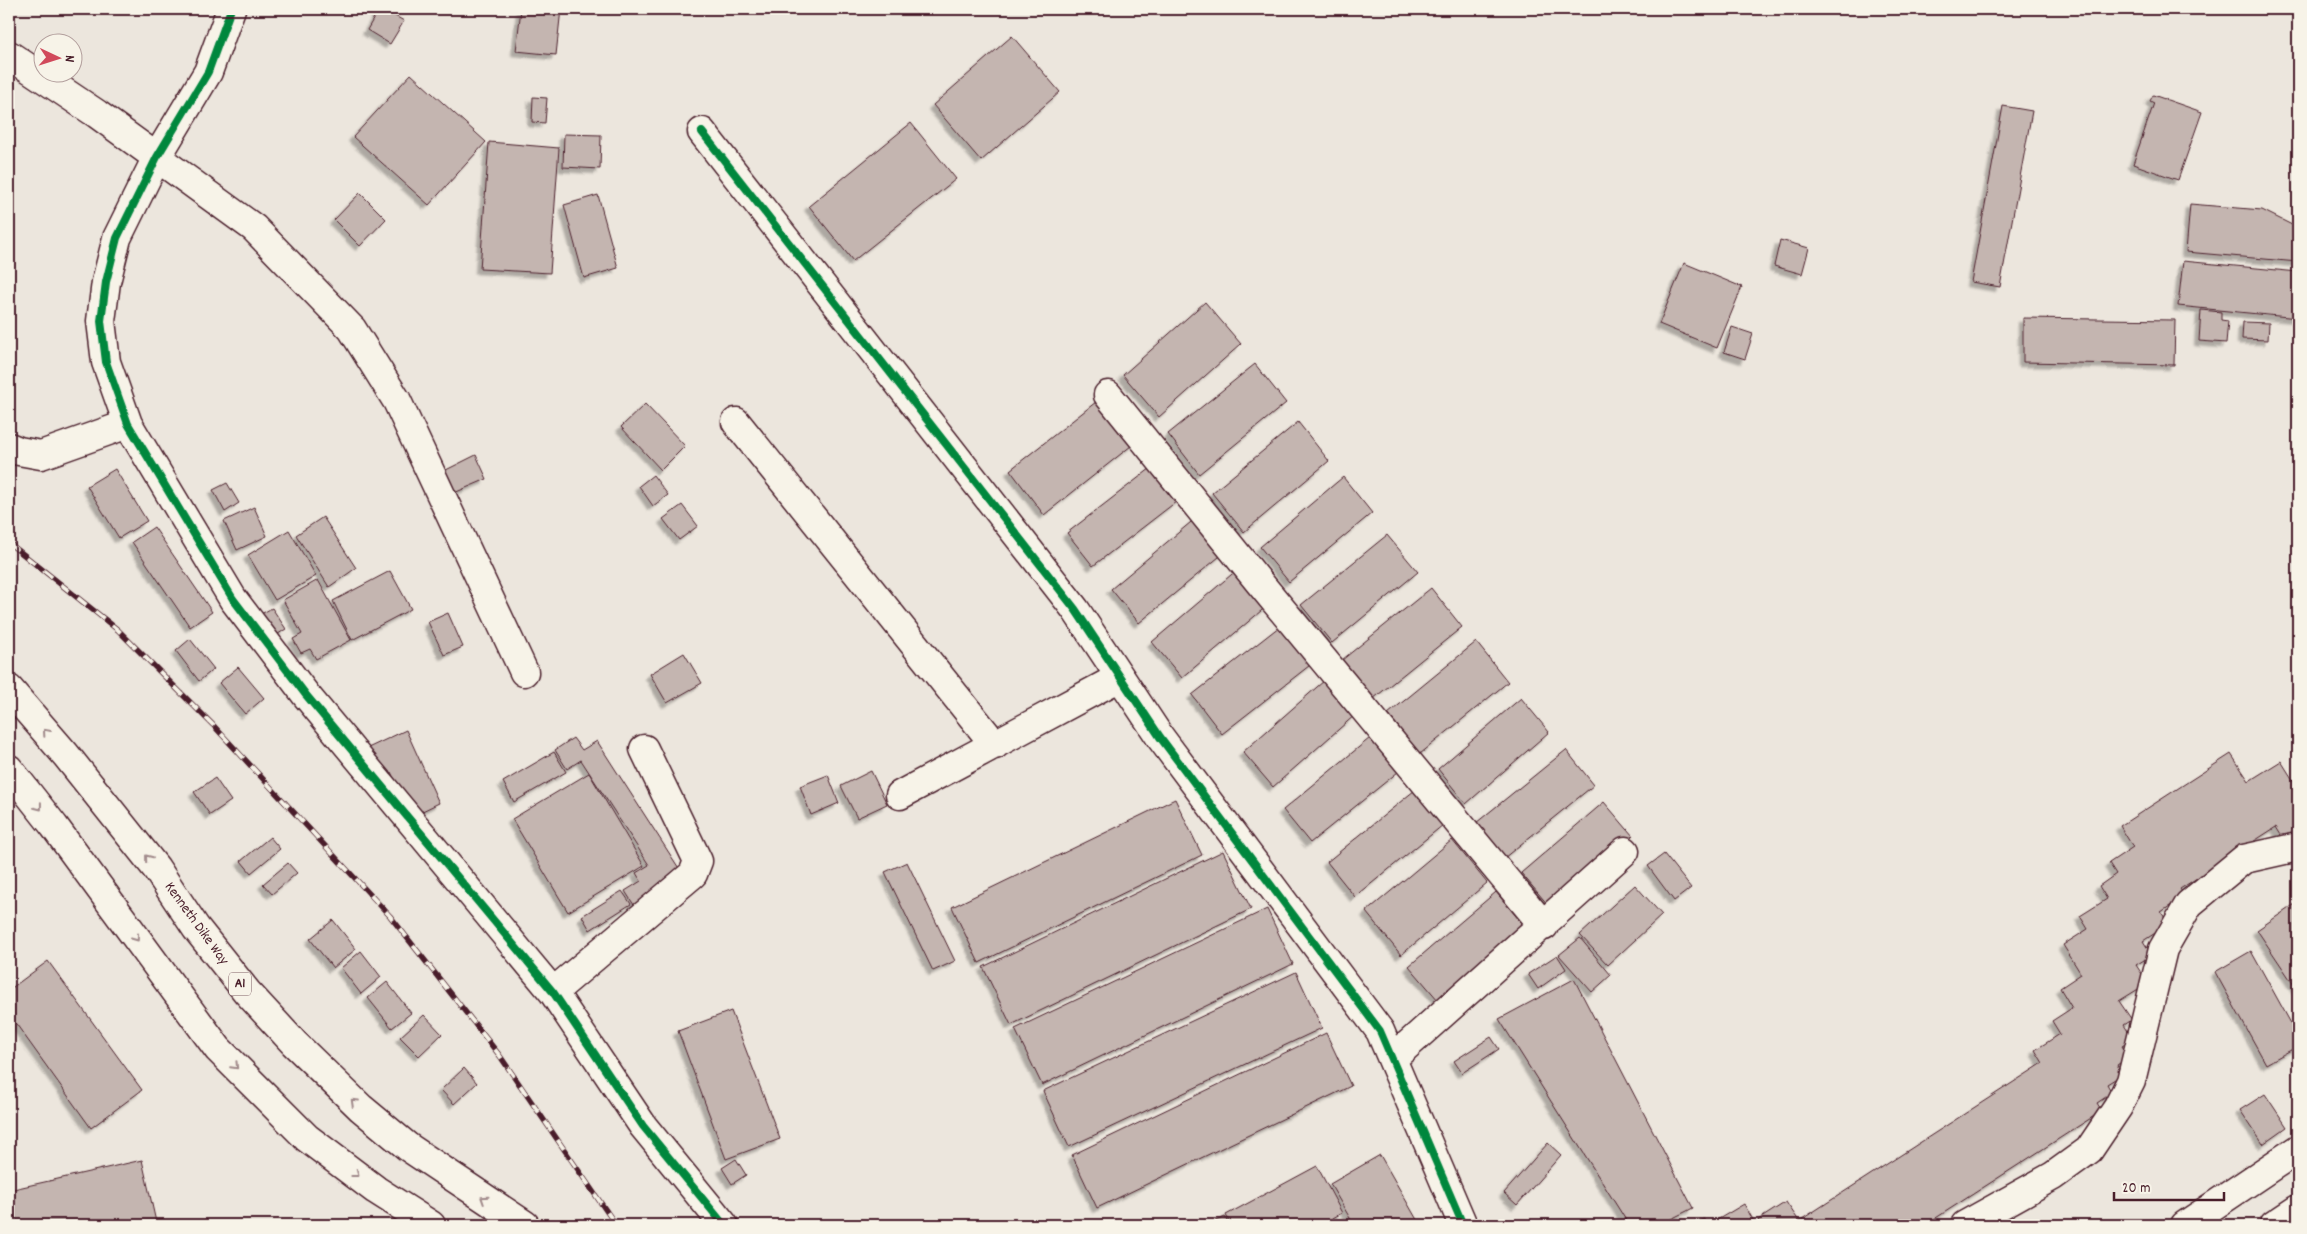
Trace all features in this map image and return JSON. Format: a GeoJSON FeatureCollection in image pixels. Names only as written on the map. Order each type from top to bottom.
{"type":"FeatureCollection","features":[{"type":"Feature","properties":{"kind":"main road"},"geometry":{"type":"LineString","coordinates":[[231,9],[208,72],[157,157],[117,238],[106,282],[101,321],[106,362],[128,424],[233,599],[306,695],[553,992],[643,1126],[724,1225]]}},
{"type":"Feature","properties":{"kind":"main road"},"geometry":{"type":"LineString","coordinates":[[9,55],[97,114],[254,228],[352,329],[397,401],[524,672]]}},
{"type":"Feature","properties":{"kind":"main road"},"geometry":{"type":"LineString","coordinates":[[702,132],[1069,602],[1160,737],[1380,1031],[1463,1225]]}},
{"type":"Feature","properties":{"kind":"main road"},"geometry":{"type":"LineString","coordinates":[[1108,395],[1259,582],[1544,926]]}},
{"type":"Feature","properties":{"kind":"main road"},"geometry":{"type":"LineString","coordinates":[[736,422],[995,745]]}},
{"type":"Feature","properties":{"kind":"main road"},"geometry":{"type":"LineString","coordinates":[[9,448],[41,455],[128,424]]}},
{"type":"Feature","properties":{"kind":"main road"},"geometry":{"type":"LineString","coordinates":[[900,795],[1120,677]]}},
{"type":"Feature","properties":{"kind":"main road","name":"Kenneth Dike Way"},"geometry":{"type":"LineString","coordinates":[[9,690],[66,755],[156,868],[196,928],[247,992],[294,1043],[361,1108],[408,1147],[525,1225]]}},
{"type":"Feature","properties":{"kind":"main road"},"geometry":{"type":"LineString","coordinates":[[553,992],[693,874],[698,861],[644,749]]}},
{"type":"Feature","properties":{"kind":"main road"},"geometry":{"type":"LineString","coordinates":[[9,769],[54,826],[218,1049],[307,1138],[376,1190],[431,1225]]}},
{"type":"Feature","properties":{"kind":"main road"},"geometry":{"type":"LineString","coordinates":[[1966,1225],[2053,1176],[2089,1150],[2118,1107],[2131,1081],[2163,949],[2189,904],[2244,859],[2298,847]]}},
{"type":"Feature","properties":{"kind":"main road"},"geometry":{"type":"LineString","coordinates":[[1392,1059],[1544,926],[1625,852]]}},
{"type":"Feature","properties":{"kind":"main road"},"geometry":{"type":"LineString","coordinates":[[2185,1225],[2298,1150]]}},
{"type":"Feature","properties":{"kind":"main road"},"geometry":{"type":"LineString","coordinates":[[2274,1225],[2298,1209]]}},
{"type":"Feature","properties":{"kind":"building"},"geometry":{"type":"Polygon","coordinates":[[[379,9],[383,9],[404,21],[390,44],[367,30],[379,9]]]}},
{"type":"Feature","properties":{"kind":"building"},"geometry":{"type":"Polygon","coordinates":[[[521,9],[561,9],[556,55],[516,51],[521,9]]]}},
{"type":"Feature","properties":{"kind":"building"},"geometry":{"type":"Polygon","coordinates":[[[1012,36],[1060,92],[981,161],[933,105],[1012,36]]]}},
{"type":"Feature","properties":{"kind":"building"},"geometry":{"type":"Polygon","coordinates":[[[411,74],[486,142],[429,205],[353,137],[411,74]]]}},
{"type":"Feature","properties":{"kind":"building"},"geometry":{"type":"Polygon","coordinates":[[[2153,95],[2202,112],[2178,180],[2133,164],[2154,103],[2150,101],[2153,95]]]}},
{"type":"Feature","properties":{"kind":"building"},"geometry":{"type":"Polygon","coordinates":[[[533,97],[547,98],[545,123],[532,122],[533,97]]]}},
{"type":"Feature","properties":{"kind":"building"},"geometry":{"type":"Polygon","coordinates":[[[2003,106],[2032,111],[2000,287],[1971,282],[2003,106]]]}},
{"type":"Feature","properties":{"kind":"building"},"geometry":{"type":"Polygon","coordinates":[[[911,123],[956,179],[853,261],[809,206],[911,123]]]}},
{"type":"Feature","properties":{"kind":"building"},"geometry":{"type":"Polygon","coordinates":[[[564,134],[601,135],[600,169],[563,167],[564,134]]]}},
{"type":"Feature","properties":{"kind":"building"},"geometry":{"type":"Polygon","coordinates":[[[489,142],[559,148],[550,273],[480,269],[489,142]]]}},
{"type":"Feature","properties":{"kind":"building"},"geometry":{"type":"Polygon","coordinates":[[[360,193],[386,219],[360,246],[334,220],[360,193]]]}},
{"type":"Feature","properties":{"kind":"building"},"geometry":{"type":"Polygon","coordinates":[[[598,195],[618,268],[584,278],[564,205],[598,195]]]}},
{"type":"Feature","properties":{"kind":"building"},"geometry":{"type":"Polygon","coordinates":[[[2190,204],[2262,210],[2298,228],[2298,262],[2186,252],[2190,204]]]}},
{"type":"Feature","properties":{"kind":"building"},"geometry":{"type":"Polygon","coordinates":[[[1780,240],[1809,248],[1802,274],[1774,266],[1780,240]]]}},
{"type":"Feature","properties":{"kind":"building"},"geometry":{"type":"Polygon","coordinates":[[[2183,261],[2298,272],[2298,318],[2178,306],[2183,261]]]}},
{"type":"Feature","properties":{"kind":"building"},"geometry":{"type":"Polygon","coordinates":[[[1684,263],[1742,287],[1717,348],[1659,324],[1684,263]]]}},
{"type":"Feature","properties":{"kind":"building"},"geometry":{"type":"Polygon","coordinates":[[[1205,302],[1241,344],[1159,417],[1123,375],[1205,302]]]}},
{"type":"Feature","properties":{"kind":"building"},"geometry":{"type":"Polygon","coordinates":[[[2201,310],[2221,312],[2221,320],[2228,321],[2226,343],[2199,341],[2201,310]]]}},
{"type":"Feature","properties":{"kind":"building"},"geometry":{"type":"Polygon","coordinates":[[[2023,318],[2175,320],[2174,365],[2023,362],[2023,318]]]}},
{"type":"Feature","properties":{"kind":"building"},"geometry":{"type":"Polygon","coordinates":[[[2243,322],[2269,323],[2268,340],[2242,339],[2243,322]]]}},
{"type":"Feature","properties":{"kind":"building"},"geometry":{"type":"Polygon","coordinates":[[[1732,327],[1753,334],[1745,359],[1724,352],[1732,327]]]}},
{"type":"Feature","properties":{"kind":"building"},"geometry":{"type":"Polygon","coordinates":[[[1255,364],[1286,403],[1199,474],[1168,434],[1255,364]]]}},
{"type":"Feature","properties":{"kind":"building"},"geometry":{"type":"Polygon","coordinates":[[[1101,398],[1136,442],[1044,515],[1010,470],[1101,398]]]}},
{"type":"Feature","properties":{"kind":"building"},"geometry":{"type":"Polygon","coordinates":[[[645,404],[685,446],[661,470],[621,427],[645,404]]]}},
{"type":"Feature","properties":{"kind":"building"},"geometry":{"type":"Polygon","coordinates":[[[1298,422],[1329,461],[1244,532],[1212,493],[1298,422]]]}},
{"type":"Feature","properties":{"kind":"building"},"geometry":{"type":"Polygon","coordinates":[[[476,455],[487,479],[454,493],[444,471],[476,455]]]}},
{"type":"Feature","properties":{"kind":"building"},"geometry":{"type":"Polygon","coordinates":[[[1155,465],[1181,498],[1093,566],[1067,533],[1155,465]]]}},
{"type":"Feature","properties":{"kind":"building"},"geometry":{"type":"Polygon","coordinates":[[[115,469],[147,521],[119,538],[87,486],[115,469]]]}},
{"type":"Feature","properties":{"kind":"building"},"geometry":{"type":"Polygon","coordinates":[[[653,475],[668,495],[653,506],[639,486],[653,475]]]}},
{"type":"Feature","properties":{"kind":"building"},"geometry":{"type":"Polygon","coordinates":[[[1343,477],[1372,513],[1289,582],[1260,547],[1343,477]]]}},
{"type":"Feature","properties":{"kind":"building"},"geometry":{"type":"Polygon","coordinates":[[[227,483],[239,503],[225,512],[213,490],[227,483]]]}},
{"type":"Feature","properties":{"kind":"building"},"geometry":{"type":"Polygon","coordinates":[[[682,505],[698,526],[679,540],[663,519],[682,505]]]}},
{"type":"Feature","properties":{"kind":"building"},"geometry":{"type":"Polygon","coordinates":[[[254,507],[267,536],[237,550],[224,521],[254,507]]]}},
{"type":"Feature","properties":{"kind":"building"},"geometry":{"type":"Polygon","coordinates":[[[323,517],[356,568],[329,587],[296,535],[323,517]]]}},
{"type":"Feature","properties":{"kind":"building"},"geometry":{"type":"Polygon","coordinates":[[[1197,517],[1225,552],[1139,623],[1111,589],[1197,517]]]}},
{"type":"Feature","properties":{"kind":"building"},"geometry":{"type":"Polygon","coordinates":[[[154,527],[212,612],[190,627],[132,542],[154,527]]]}},
{"type":"Feature","properties":{"kind":"building"},"geometry":{"type":"Polygon","coordinates":[[[289,530],[316,576],[275,600],[248,555],[289,530]]]}},
{"type":"Feature","properties":{"kind":"building"},"geometry":{"type":"Polygon","coordinates":[[[1387,535],[1418,572],[1332,643],[1301,605],[1387,535]]]}},
{"type":"Feature","properties":{"kind":"building"},"geometry":{"type":"Polygon","coordinates":[[[1238,569],[1268,605],[1182,678],[1152,642],[1238,569]]]}},
{"type":"Feature","properties":{"kind":"building"},"geometry":{"type":"Polygon","coordinates":[[[390,571],[411,609],[352,640],[333,601],[390,571]]]}},
{"type":"Feature","properties":{"kind":"building"},"geometry":{"type":"Polygon","coordinates":[[[318,580],[351,640],[316,659],[310,649],[301,653],[293,639],[302,634],[283,600],[318,580]]]}},
{"type":"Feature","properties":{"kind":"building"},"geometry":{"type":"Polygon","coordinates":[[[1431,588],[1462,627],[1373,699],[1342,660],[1431,588]]]}},
{"type":"Feature","properties":{"kind":"building"},"geometry":{"type":"Polygon","coordinates":[[[272,608],[286,629],[275,636],[261,614],[272,608]]]}},
{"type":"Feature","properties":{"kind":"building"},"geometry":{"type":"Polygon","coordinates":[[[448,613],[463,647],[444,655],[428,622],[448,613]]]}},
{"type":"Feature","properties":{"kind":"building"},"geometry":{"type":"Polygon","coordinates":[[[1284,623],[1314,662],[1222,734],[1192,695],[1284,623]]]}},
{"type":"Feature","properties":{"kind":"building"},"geometry":{"type":"Polygon","coordinates":[[[190,639],[214,669],[199,681],[176,651],[190,639]]]}},
{"type":"Feature","properties":{"kind":"building"},"geometry":{"type":"Polygon","coordinates":[[[1476,642],[1508,682],[1420,754],[1388,714],[1476,642]]]}},
{"type":"Feature","properties":{"kind":"building"},"geometry":{"type":"Polygon","coordinates":[[[684,653],[702,683],[667,703],[650,674],[684,653]]]}},
{"type":"Feature","properties":{"kind":"building"},"geometry":{"type":"Polygon","coordinates":[[[238,667],[264,698],[245,714],[219,683],[238,667]]]}},
{"type":"Feature","properties":{"kind":"building"},"geometry":{"type":"Polygon","coordinates":[[[1325,680],[1355,715],[1273,787],[1243,752],[1325,680]]]}},
{"type":"Feature","properties":{"kind":"building"},"geometry":{"type":"Polygon","coordinates":[[[1521,698],[1549,732],[1466,804],[1438,769],[1521,698]]]}},
{"type":"Feature","properties":{"kind":"building"},"geometry":{"type":"Polygon","coordinates":[[[406,730],[439,803],[412,816],[391,772],[381,777],[368,748],[406,730]]]}},
{"type":"Feature","properties":{"kind":"building"},"geometry":{"type":"Polygon","coordinates":[[[573,738],[582,750],[597,741],[682,873],[634,905],[625,891],[641,881],[636,873],[649,865],[581,760],[567,769],[555,750],[573,738]]]}},
{"type":"Feature","properties":{"kind":"building"},"geometry":{"type":"Polygon","coordinates":[[[1370,738],[1398,772],[1310,843],[1283,810],[1370,738]]]}},
{"type":"Feature","properties":{"kind":"building"},"geometry":{"type":"Polygon","coordinates":[[[1566,750],[1594,785],[1504,858],[1476,823],[1566,750]]]}},
{"type":"Feature","properties":{"kind":"building"},"geometry":{"type":"Polygon","coordinates":[[[554,752],[566,772],[514,802],[503,782],[554,752]]]}},
{"type":"Feature","properties":{"kind":"building"},"geometry":{"type":"Polygon","coordinates":[[[2231,754],[2249,781],[2281,761],[2298,788],[2298,831],[2284,840],[2276,827],[2180,889],[2185,896],[2161,912],[2169,924],[2143,941],[2152,955],[2136,965],[2148,983],[2119,1001],[2132,1020],[2124,1025],[2133,1039],[2122,1046],[2129,1057],[2117,1065],[2123,1074],[2107,1084],[2112,1093],[2097,1103],[2102,1111],[1925,1225],[1761,1225],[1758,1220],[1786,1202],[1799,1221],[2043,1063],[2035,1050],[2060,1034],[2052,1021],[2072,1008],[2060,988],[2081,974],[2063,945],[2088,929],[2080,916],[2107,899],[2099,886],[2116,874],[2109,863],[2133,847],[2120,826],[2231,754]]]}},
{"type":"Feature","properties":{"kind":"building"},"geometry":{"type":"Polygon","coordinates":[[[871,771],[887,804],[857,818],[841,786],[871,771]]]}},
{"type":"Feature","properties":{"kind":"building"},"geometry":{"type":"Polygon","coordinates":[[[589,773],[644,866],[568,912],[512,819],[589,773]]]}},
{"type":"Feature","properties":{"kind":"building"},"geometry":{"type":"Polygon","coordinates":[[[828,775],[839,803],[811,815],[800,786],[828,775]]]}},
{"type":"Feature","properties":{"kind":"building"},"geometry":{"type":"Polygon","coordinates":[[[215,778],[231,801],[210,815],[194,792],[215,778]]]}},
{"type":"Feature","properties":{"kind":"building"},"geometry":{"type":"Polygon","coordinates":[[[1415,790],[1443,825],[1355,897],[1327,862],[1415,790]]]}},
{"type":"Feature","properties":{"kind":"building"},"geometry":{"type":"Polygon","coordinates":[[[1175,799],[1202,855],[979,963],[952,907],[1175,799]]]}},
{"type":"Feature","properties":{"kind":"building"},"geometry":{"type":"Polygon","coordinates":[[[1604,802],[1633,836],[1549,906],[1521,873],[1604,802]]]}},
{"type":"Feature","properties":{"kind":"building"},"geometry":{"type":"Polygon","coordinates":[[[270,837],[280,849],[251,873],[241,861],[270,837]]]}},
{"type":"Feature","properties":{"kind":"building"},"geometry":{"type":"Polygon","coordinates":[[[1452,840],[1487,883],[1401,955],[1366,912],[1452,840]]]}},
{"type":"Feature","properties":{"kind":"building"},"geometry":{"type":"Polygon","coordinates":[[[1223,851],[1251,909],[1011,1025],[983,967],[1223,851]]]}},
{"type":"Feature","properties":{"kind":"building"},"geometry":{"type":"Polygon","coordinates":[[[1664,854],[1691,888],[1674,901],[1648,866],[1664,854]]]}},
{"type":"Feature","properties":{"kind":"building"},"geometry":{"type":"Polygon","coordinates":[[[907,862],[955,961],[933,971],[885,872],[907,862]]]}},
{"type":"Feature","properties":{"kind":"building"},"geometry":{"type":"Polygon","coordinates":[[[288,863],[297,873],[272,894],[263,884],[288,863]]]}},
{"type":"Feature","properties":{"kind":"building"},"geometry":{"type":"Polygon","coordinates":[[[1635,885],[1662,915],[1608,965],[1580,935],[1635,885]]]}},
{"type":"Feature","properties":{"kind":"building"},"geometry":{"type":"Polygon","coordinates":[[[622,891],[631,904],[590,930],[582,916],[622,891]]]}},
{"type":"Feature","properties":{"kind":"building"},"geometry":{"type":"Polygon","coordinates":[[[1496,892],[1525,927],[1438,1000],[1409,966],[1496,892]]]}},
{"type":"Feature","properties":{"kind":"building"},"geometry":{"type":"Polygon","coordinates":[[[2298,902],[2298,991],[2257,930],[2298,902]]]}},
{"type":"Feature","properties":{"kind":"building"},"geometry":{"type":"Polygon","coordinates":[[[1267,909],[1293,964],[1042,1085],[1015,1029],[1267,909]]]}},
{"type":"Feature","properties":{"kind":"building"},"geometry":{"type":"Polygon","coordinates":[[[333,920],[356,949],[333,968],[310,939],[333,920]]]}},
{"type":"Feature","properties":{"kind":"building"},"geometry":{"type":"Polygon","coordinates":[[[1580,938],[1611,975],[1592,992],[1559,955],[1580,938]]]}},
{"type":"Feature","properties":{"kind":"building"},"geometry":{"type":"Polygon","coordinates":[[[361,951],[381,977],[361,994],[341,968],[361,951]]]}},
{"type":"Feature","properties":{"kind":"building"},"geometry":{"type":"Polygon","coordinates":[[[2251,951],[2298,1036],[2298,1046],[2266,1064],[2215,972],[2251,951]]]}},
{"type":"Feature","properties":{"kind":"building"},"geometry":{"type":"Polygon","coordinates":[[[1557,955],[1566,969],[1538,989],[1528,974],[1557,955]]]}},
{"type":"Feature","properties":{"kind":"building"},"geometry":{"type":"Polygon","coordinates":[[[48,961],[142,1090],[91,1128],[9,1014],[9,990],[48,961]]]}},
{"type":"Feature","properties":{"kind":"building"},"geometry":{"type":"Polygon","coordinates":[[[1296,972],[1322,1028],[1069,1147],[1043,1091],[1296,972]]]}},
{"type":"Feature","properties":{"kind":"building"},"geometry":{"type":"Polygon","coordinates":[[[1574,979],[1693,1208],[1659,1225],[1629,1225],[1499,1019],[1574,979]]]}},
{"type":"Feature","properties":{"kind":"building"},"geometry":{"type":"Polygon","coordinates":[[[387,982],[411,1013],[392,1028],[368,998],[387,982]]]}},
{"type":"Feature","properties":{"kind":"building"},"geometry":{"type":"Polygon","coordinates":[[[731,1011],[780,1139],[726,1159],[678,1031],[731,1011]]]}},
{"type":"Feature","properties":{"kind":"building"},"geometry":{"type":"Polygon","coordinates":[[[424,1015],[442,1034],[419,1056],[400,1037],[424,1015]]]}},
{"type":"Feature","properties":{"kind":"building"},"geometry":{"type":"Polygon","coordinates":[[[1326,1033],[1351,1086],[1097,1208],[1072,1155],[1326,1033]]]}},
{"type":"Feature","properties":{"kind":"building"},"geometry":{"type":"Polygon","coordinates":[[[1491,1037],[1499,1049],[1462,1073],[1454,1061],[1491,1037]]]}},
{"type":"Feature","properties":{"kind":"building"},"geometry":{"type":"Polygon","coordinates":[[[464,1068],[477,1083],[454,1104],[441,1090],[464,1068]]]}},
{"type":"Feature","properties":{"kind":"building"},"geometry":{"type":"Polygon","coordinates":[[[2265,1094],[2287,1127],[2263,1144],[2240,1110],[2265,1094]]]}},
{"type":"Feature","properties":{"kind":"building"},"geometry":{"type":"Polygon","coordinates":[[[1548,1143],[1561,1155],[1517,1205],[1504,1193],[1548,1143]]]}},
{"type":"Feature","properties":{"kind":"building"},"geometry":{"type":"Polygon","coordinates":[[[1380,1155],[1420,1225],[1354,1225],[1330,1184],[1380,1155]]]}},
{"type":"Feature","properties":{"kind":"building"},"geometry":{"type":"Polygon","coordinates":[[[736,1159],[746,1175],[732,1184],[722,1168],[736,1159]]]}},
{"type":"Feature","properties":{"kind":"building"},"geometry":{"type":"Polygon","coordinates":[[[142,1160],[156,1222],[139,1225],[9,1225],[9,1190],[142,1160]]]}},
{"type":"Feature","properties":{"kind":"building"},"geometry":{"type":"Polygon","coordinates":[[[1317,1166],[1342,1213],[1320,1225],[1231,1225],[1226,1215],[1317,1166]]]}},
{"type":"Feature","properties":{"kind":"building"},"geometry":{"type":"Polygon","coordinates":[[[1744,1204],[1756,1225],[1713,1225],[1712,1223],[1744,1204]]]}},
{"type":"Feature","properties":{"kind":"building"},"geometry":{"type":"Polygon","coordinates":[[[1225,1217],[1229,1225],[1206,1225],[1225,1217]]]}},
{"type":"Feature","properties":{"kind":"building"},"geometry":{"type":"Polygon","coordinates":[[[1705,1219],[1707,1225],[1683,1225],[1705,1219]]]}},
{"type":"Feature","properties":{"kind":"railway"},"geometry":{"type":"LineString","coordinates":[[9,543],[118,630],[213,725],[390,916],[500,1056],[616,1225]]}},
{"type":"Feature","properties":{"kind":"cycle path"},"geometry":{"type":"LineString","coordinates":[[231,9],[208,72],[157,157],[117,238],[106,282],[101,321],[106,362],[128,424],[233,599],[306,695],[553,992],[643,1126],[724,1225]]}},
{"type":"Feature","properties":{"kind":"cycle path"},"geometry":{"type":"LineString","coordinates":[[702,132],[1075,609],[1160,737],[1380,1031],[1463,1225]]}}]}
